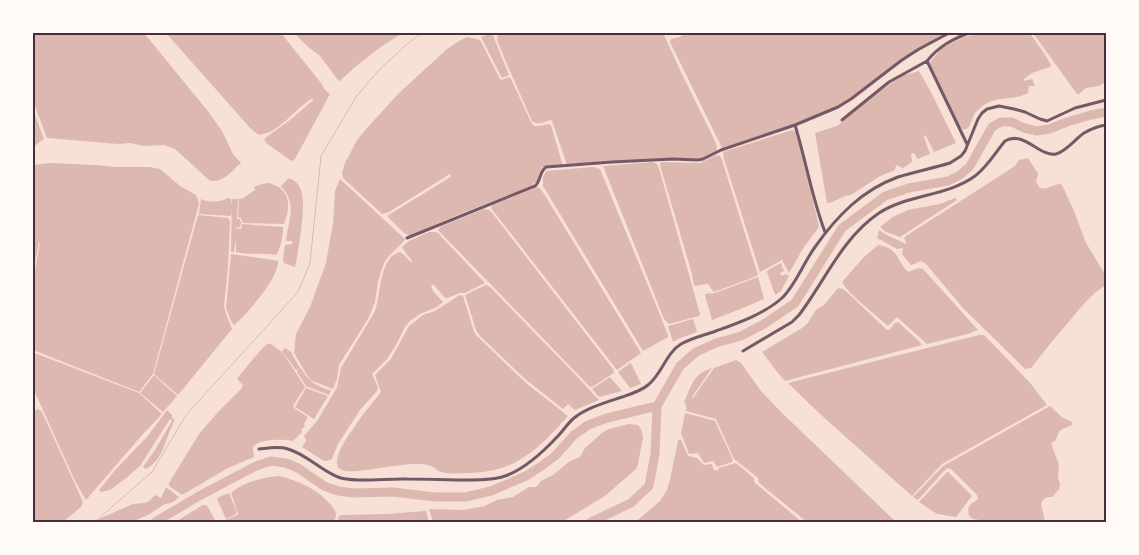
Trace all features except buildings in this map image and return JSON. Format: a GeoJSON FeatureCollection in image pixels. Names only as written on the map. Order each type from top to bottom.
{"type":"FeatureCollection","features":[{"type":"Feature","properties":{"kind":"street"},"geometry":{"type":"LineString","coordinates":[[407,238],[535,186],[541,172],[546,167],[673,159],[698,160],[721,150],[795,125],[838,107],[902,60],[951,32]]}},
{"type":"Feature","properties":{"kind":"street"},"geometry":{"type":"LineString","coordinates":[[842,120],[877,91],[927,61],[948,42],[971,32]]}},
{"type":"Feature","properties":{"kind":"street"},"geometry":{"type":"LineString","coordinates":[[927,61],[967,145]]}},
{"type":"Feature","properties":{"kind":"street"},"geometry":{"type":"LineString","coordinates":[[259,449],[287,449],[298,453],[338,477],[349,480],[407,478],[485,480],[505,476],[542,452],[569,423],[581,414],[649,385],[669,356],[680,345],[736,324],[780,300],[786,294],[813,248],[848,208],[864,194],[899,177],[950,163],[961,156],[965,152],[982,113],[999,106],[1026,112],[1040,120],[1047,120],[1075,108],[1106,100]]}},
{"type":"Feature","properties":{"kind":"street"},"geometry":{"type":"LineString","coordinates":[[795,125],[813,196],[826,232]]}},
{"type":"Feature","properties":{"kind":"street"},"geometry":{"type":"LineString","coordinates":[[743,351],[799,316],[852,237],[879,213],[900,202],[948,190],[963,184],[982,171],[1004,141],[1008,139],[1018,139],[1048,153],[1056,154],[1084,133],[1106,125]]}},
{"type":"Feature","properties":{"kind":"shaded area"},"geometry":{"type":"Polygon","coordinates":[[[403,32],[355,67],[340,81],[320,56],[294,33],[403,32]]]}},
{"type":"Feature","properties":{"kind":"shaded area"},"geometry":{"type":"Polygon","coordinates":[[[499,32],[663,33],[716,143],[716,151],[698,160],[669,159],[567,164],[552,121],[539,123],[532,121],[497,40],[499,32]]]}},
{"type":"Feature","properties":{"kind":"shaded area"},"geometry":{"type":"Polygon","coordinates":[[[689,32],[950,33],[905,59],[843,105],[812,119],[722,148],[670,42],[671,39],[689,32]]]}},
{"type":"Feature","properties":{"kind":"shaded area"},"geometry":{"type":"Polygon","coordinates":[[[1029,32],[1044,53],[1051,65],[1050,67],[1032,73],[1024,79],[1024,81],[1032,79],[1035,86],[1029,86],[1028,93],[989,102],[975,113],[967,128],[962,129],[929,63],[942,48],[964,37],[981,33],[1029,32]]]}},
{"type":"Feature","properties":{"kind":"shaded area"},"geometry":{"type":"Polygon","coordinates":[[[32,33],[144,33],[207,110],[222,131],[233,154],[241,163],[227,176],[213,181],[209,180],[175,149],[164,145],[144,146],[130,143],[118,144],[47,138],[33,101],[32,33]]]}},
{"type":"Feature","properties":{"kind":"shaded area"},"geometry":{"type":"Polygon","coordinates":[[[166,33],[281,33],[330,94],[295,159],[293,161],[290,160],[266,143],[264,139],[290,120],[311,102],[313,98],[274,130],[259,135],[251,129],[166,33]]]}},
{"type":"Feature","properties":{"kind":"shaded area"},"geometry":{"type":"Polygon","coordinates":[[[492,33],[509,75],[502,78],[481,37],[492,33]]]}},
{"type":"Feature","properties":{"kind":"shaded area"},"geometry":{"type":"Polygon","coordinates":[[[1033,33],[1106,33],[1106,82],[1099,86],[1086,88],[1077,94],[1033,33]]]}},
{"type":"Feature","properties":{"kind":"shaded area"},"geometry":{"type":"Polygon","coordinates":[[[467,37],[480,40],[500,79],[509,77],[511,79],[534,126],[551,125],[563,166],[542,167],[537,181],[531,186],[410,236],[404,233],[387,216],[449,178],[450,174],[389,212],[382,214],[343,178],[342,173],[357,140],[398,94],[447,49],[467,37]]]}},
{"type":"Feature","properties":{"kind":"shaded area"},"geometry":{"type":"Polygon","coordinates":[[[919,71],[956,143],[934,152],[924,135],[930,154],[917,159],[913,153],[911,154],[912,162],[903,168],[896,165],[895,170],[880,176],[851,195],[827,203],[815,133],[837,126],[896,80],[902,76],[919,71]]]}},
{"type":"Feature","properties":{"kind":"shaded area"},"geometry":{"type":"Polygon","coordinates":[[[32,107],[44,139],[33,147],[32,147],[32,107]]]}},
{"type":"Feature","properties":{"kind":"shaded area"},"geometry":{"type":"Polygon","coordinates":[[[792,130],[796,132],[803,156],[819,227],[804,247],[789,273],[782,260],[760,272],[723,152],[792,130]]]}},
{"type":"Feature","properties":{"kind":"shaded area"},"geometry":{"type":"Polygon","coordinates":[[[716,155],[720,156],[722,160],[758,275],[714,292],[708,284],[694,286],[660,165],[661,162],[700,163],[716,155]]]}},
{"type":"Feature","properties":{"kind":"shaded area"},"geometry":{"type":"Polygon","coordinates":[[[1028,158],[1038,174],[1036,182],[1040,188],[1061,184],[1063,187],[1086,243],[1106,276],[1106,285],[1085,303],[1031,368],[1025,369],[963,308],[926,264],[921,261],[911,265],[902,254],[903,248],[897,249],[877,238],[879,230],[906,244],[904,238],[906,236],[1015,166],[1019,160],[1028,158]]]}},
{"type":"Feature","properties":{"kind":"shaded area"},"geometry":{"type":"Polygon","coordinates":[[[653,162],[659,168],[700,314],[699,316],[669,324],[664,319],[603,166],[653,162]]]}},
{"type":"Feature","properties":{"kind":"shaded area"},"geometry":{"type":"Polygon","coordinates":[[[50,163],[160,169],[180,186],[196,195],[199,203],[153,374],[139,392],[33,350],[33,280],[40,243],[33,272],[33,165],[50,163]]]}},
{"type":"Feature","properties":{"kind":"shaded area"},"geometry":{"type":"Polygon","coordinates":[[[593,167],[600,169],[668,335],[668,337],[643,351],[543,186],[543,177],[546,171],[593,167]]]}},
{"type":"Feature","properties":{"kind":"shaded area"},"geometry":{"type":"Polygon","coordinates":[[[289,178],[295,181],[299,187],[303,201],[301,231],[295,267],[284,263],[283,258],[285,245],[292,244],[292,241],[286,241],[291,206],[281,186],[289,178]]]}},
{"type":"Feature","properties":{"kind":"shaded area"},"geometry":{"type":"Polygon","coordinates":[[[340,179],[405,240],[384,263],[378,282],[375,302],[368,319],[339,365],[333,389],[310,380],[294,353],[296,334],[310,307],[326,263],[333,223],[335,191],[340,179]]]}},
{"type":"Feature","properties":{"kind":"shaded area"},"geometry":{"type":"Polygon","coordinates":[[[269,183],[282,189],[287,199],[288,211],[284,224],[243,223],[241,218],[238,217],[239,198],[242,199],[255,190],[254,187],[269,183]]]}},
{"type":"Feature","properties":{"kind":"shaded area"},"geometry":{"type":"Polygon","coordinates":[[[538,187],[546,197],[641,353],[617,370],[491,208],[493,205],[538,187]]]}},
{"type":"Feature","properties":{"kind":"shaded area"},"geometry":{"type":"Polygon","coordinates":[[[955,198],[957,200],[900,237],[886,232],[880,227],[893,217],[908,210],[940,204],[955,198]]]}},
{"type":"Feature","properties":{"kind":"shaded area"},"geometry":{"type":"Polygon","coordinates":[[[201,199],[215,202],[231,199],[232,207],[231,216],[199,214],[201,199]]]}},
{"type":"Feature","properties":{"kind":"shaded area"},"geometry":{"type":"Polygon","coordinates":[[[232,199],[238,199],[237,218],[240,219],[241,223],[240,227],[236,229],[241,229],[242,224],[283,227],[281,242],[276,255],[236,252],[236,240],[234,252],[231,252],[232,199]]]}},
{"type":"Feature","properties":{"kind":"shaded area"},"geometry":{"type":"Polygon","coordinates":[[[484,209],[489,210],[493,214],[613,369],[614,373],[590,387],[438,230],[440,227],[484,209]]]}},
{"type":"Feature","properties":{"kind":"shaded area"},"geometry":{"type":"Polygon","coordinates":[[[198,215],[228,218],[230,221],[224,306],[232,329],[178,395],[154,374],[198,215]]]}},
{"type":"Feature","properties":{"kind":"shaded area"},"geometry":{"type":"Polygon","coordinates":[[[429,232],[438,233],[485,283],[465,293],[447,298],[434,285],[431,285],[433,291],[443,302],[437,307],[420,314],[405,327],[387,359],[372,374],[378,387],[377,391],[360,410],[338,444],[332,459],[324,461],[302,447],[306,441],[304,436],[317,421],[335,391],[341,368],[375,311],[384,269],[388,261],[393,255],[400,252],[412,263],[402,247],[409,241],[429,232]]]}},
{"type":"Feature","properties":{"kind":"shaded area"},"geometry":{"type":"Polygon","coordinates":[[[878,245],[894,252],[908,272],[919,268],[923,269],[978,330],[927,344],[897,317],[888,326],[856,299],[842,282],[863,258],[878,245]]]}},
{"type":"Feature","properties":{"kind":"shaded area"},"geometry":{"type":"Polygon","coordinates":[[[231,254],[278,261],[277,268],[268,286],[234,325],[226,308],[231,254]]]}},
{"type":"Feature","properties":{"kind":"shaded area"},"geometry":{"type":"Polygon","coordinates":[[[781,263],[784,271],[780,273],[782,276],[786,274],[789,276],[781,291],[775,295],[767,272],[781,263]]]}},
{"type":"Feature","properties":{"kind":"shaded area"},"geometry":{"type":"Polygon","coordinates":[[[758,277],[764,299],[712,320],[706,294],[714,293],[758,277]]]}},
{"type":"Feature","properties":{"kind":"shaded area"},"geometry":{"type":"Polygon","coordinates":[[[486,285],[599,400],[575,410],[568,404],[563,409],[524,378],[480,336],[476,330],[465,295],[486,285]]]}},
{"type":"Feature","properties":{"kind":"shaded area"},"geometry":{"type":"Polygon","coordinates":[[[838,288],[847,292],[887,330],[898,322],[922,345],[785,381],[762,352],[807,324],[816,310],[824,305],[838,288]]]}},
{"type":"Feature","properties":{"kind":"shaded area"},"geometry":{"type":"Polygon","coordinates":[[[460,295],[463,296],[474,332],[477,336],[526,383],[568,416],[537,448],[515,463],[502,468],[455,474],[438,471],[430,466],[418,464],[355,471],[344,471],[338,467],[337,459],[343,444],[381,392],[375,375],[391,359],[409,326],[423,315],[435,311],[460,295]]]}},
{"type":"Feature","properties":{"kind":"shaded area"},"geometry":{"type":"Polygon","coordinates":[[[693,319],[697,332],[673,342],[668,326],[693,319]]]}},
{"type":"Feature","properties":{"kind":"shaded area"},"geometry":{"type":"Polygon","coordinates":[[[984,335],[990,341],[1031,384],[1047,405],[942,464],[912,496],[788,383],[984,335]]]}},
{"type":"Feature","properties":{"kind":"shaded area"},"geometry":{"type":"Polygon","coordinates":[[[267,344],[271,344],[283,353],[305,387],[293,406],[308,417],[304,424],[305,426],[301,430],[302,432],[293,441],[273,440],[258,443],[253,448],[254,457],[228,468],[182,495],[169,486],[169,483],[199,434],[242,388],[243,385],[237,379],[267,344]]]}},
{"type":"Feature","properties":{"kind":"shaded area"},"geometry":{"type":"Polygon","coordinates":[[[285,348],[291,352],[299,369],[301,368],[310,380],[331,391],[329,395],[306,386],[297,372],[298,369],[296,370],[282,351],[285,348]]]}},
{"type":"Feature","properties":{"kind":"shaded area"},"geometry":{"type":"Polygon","coordinates":[[[32,352],[139,393],[162,414],[86,500],[75,481],[33,388],[32,352]]]}},
{"type":"Feature","properties":{"kind":"shaded area"},"geometry":{"type":"Polygon","coordinates":[[[736,360],[741,363],[761,391],[782,413],[896,522],[807,522],[759,483],[758,478],[734,459],[716,419],[686,411],[686,404],[684,402],[691,385],[697,377],[712,368],[693,398],[714,368],[736,360]]]}},
{"type":"Feature","properties":{"kind":"shaded area"},"geometry":{"type":"Polygon","coordinates":[[[630,363],[641,384],[630,388],[618,372],[630,363]]]}},
{"type":"Feature","properties":{"kind":"shaded area"},"geometry":{"type":"Polygon","coordinates":[[[154,375],[177,396],[163,412],[140,393],[154,375]]]}},
{"type":"Feature","properties":{"kind":"shaded area"},"geometry":{"type":"Polygon","coordinates":[[[610,377],[622,391],[599,397],[592,389],[610,377]]]}},
{"type":"Feature","properties":{"kind":"shaded area"},"geometry":{"type":"Polygon","coordinates":[[[306,388],[328,396],[314,419],[295,407],[306,388]]]}},
{"type":"Feature","properties":{"kind":"shaded area"},"geometry":{"type":"Polygon","coordinates":[[[1050,406],[1063,418],[1072,422],[1072,425],[1062,430],[1056,440],[1051,443],[1059,465],[1058,476],[1060,485],[1052,497],[1047,497],[1041,504],[1045,522],[991,522],[971,518],[968,512],[969,508],[978,499],[977,495],[950,468],[946,469],[918,500],[913,497],[943,466],[1050,406]]]}},
{"type":"Feature","properties":{"kind":"shaded area"},"geometry":{"type":"Polygon","coordinates":[[[38,409],[42,412],[83,502],[81,507],[63,522],[33,522],[32,411],[38,409]]]}},
{"type":"Feature","properties":{"kind":"shaded area"},"geometry":{"type":"Polygon","coordinates":[[[167,410],[175,420],[157,460],[146,469],[143,467],[172,421],[170,419],[140,466],[110,490],[101,492],[99,490],[147,437],[167,410]]]}},
{"type":"Feature","properties":{"kind":"shaded area"},"geometry":{"type":"Polygon","coordinates":[[[685,413],[715,421],[733,460],[732,462],[717,467],[713,461],[704,463],[698,453],[689,454],[681,433],[685,413]]]}},
{"type":"Feature","properties":{"kind":"shaded area"},"geometry":{"type":"Polygon","coordinates":[[[629,424],[638,425],[643,437],[636,469],[605,496],[562,522],[433,522],[429,509],[463,510],[485,506],[497,500],[513,497],[529,487],[536,487],[541,481],[553,475],[570,461],[580,457],[585,448],[603,432],[629,424]]]}},
{"type":"Feature","properties":{"kind":"shaded area"},"geometry":{"type":"Polygon","coordinates":[[[680,439],[688,456],[697,458],[704,465],[712,464],[714,470],[736,463],[754,478],[754,482],[802,522],[633,522],[660,501],[667,490],[680,439]]]}},
{"type":"Feature","properties":{"kind":"shaded area"},"geometry":{"type":"Polygon","coordinates":[[[947,472],[972,496],[956,517],[937,514],[919,502],[947,472]]]}},
{"type":"Feature","properties":{"kind":"shaded area"},"geometry":{"type":"Polygon","coordinates":[[[280,476],[314,490],[326,499],[335,511],[334,522],[221,522],[238,513],[231,493],[236,489],[254,481],[280,476]]]}},
{"type":"Feature","properties":{"kind":"shaded area"},"geometry":{"type":"Polygon","coordinates":[[[166,487],[179,497],[148,515],[131,522],[93,522],[133,504],[145,503],[155,495],[161,498],[166,487]]]}},
{"type":"Feature","properties":{"kind":"shaded area"},"geometry":{"type":"Polygon","coordinates":[[[229,493],[237,512],[226,519],[217,499],[229,493]]]}},
{"type":"Feature","properties":{"kind":"shaded area"},"geometry":{"type":"Polygon","coordinates":[[[203,505],[208,507],[216,522],[175,522],[203,505]]]}},
{"type":"Feature","properties":{"kind":"shaded area"},"geometry":{"type":"Polygon","coordinates":[[[426,511],[429,522],[337,522],[339,516],[342,515],[426,511]]]}},
{"type":"Feature","properties":{"kind":"waterway"},"geometry":{"type":"LineString","coordinates":[[97,520],[152,472],[186,415],[298,292],[310,263],[321,156],[356,97],[378,71],[423,32]]}},
{"type":"Feature","properties":{"kind":"waterway"},"geometry":{"type":"LineString","coordinates":[[591,522],[631,503],[649,486],[655,454],[657,406],[680,366],[696,352],[716,343],[741,336],[764,324],[795,303],[842,228],[885,196],[909,188],[948,181],[960,175],[970,166],[992,127],[1001,122],[1012,122],[1024,128],[1037,131],[1106,112]]}},
{"type":"Feature","properties":{"kind":"waterway"},"geometry":{"type":"LineString","coordinates":[[155,522],[256,466],[271,461],[286,463],[298,468],[324,486],[338,491],[353,493],[393,492],[435,497],[465,497],[491,491],[526,476],[543,465],[555,456],[574,435],[588,425],[607,418],[657,406]]}}]}
